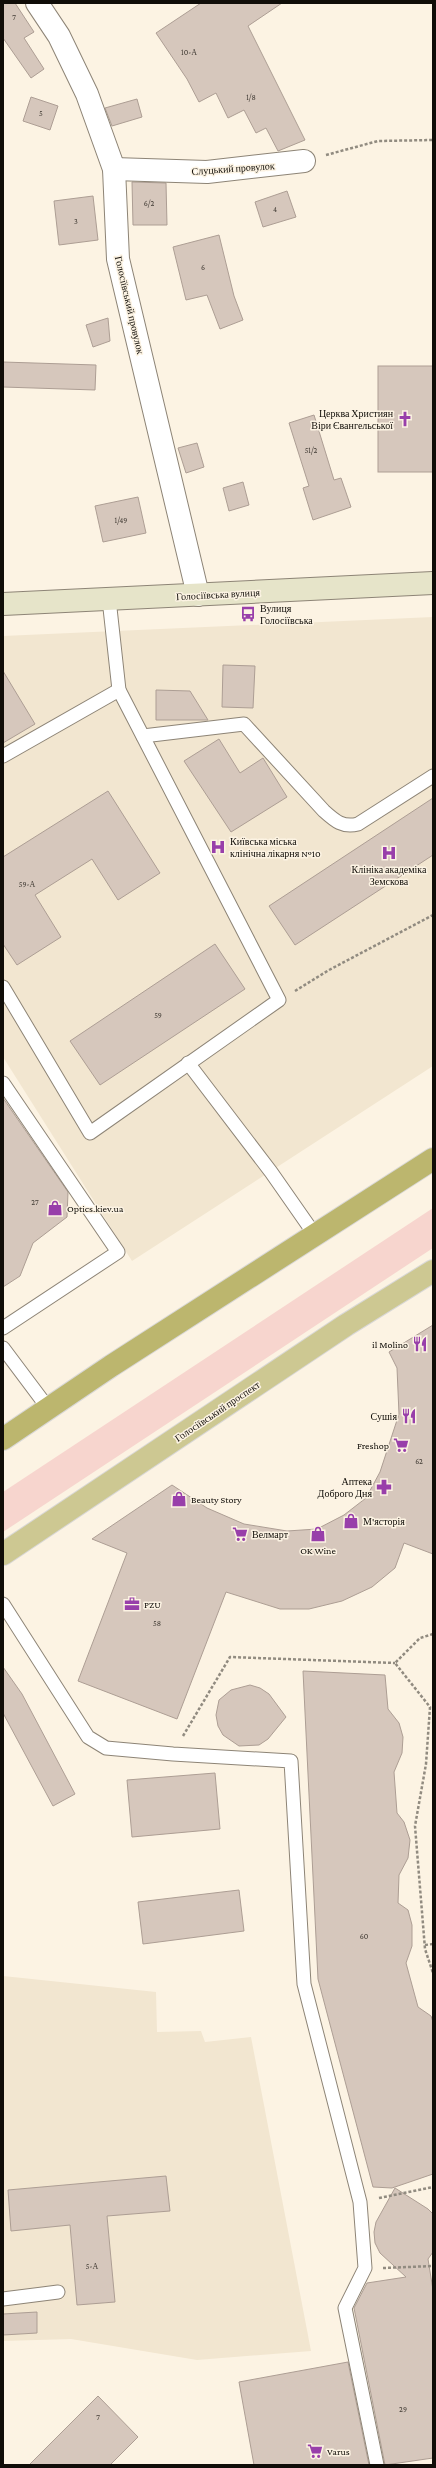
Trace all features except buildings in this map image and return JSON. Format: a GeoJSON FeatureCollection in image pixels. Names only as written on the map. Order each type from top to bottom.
{"type":"FeatureCollection","features":[{"type":"Feature","properties":{"kind":"highway"},"geometry":{"type":"LineString","coordinates":[[3,1439],[48,1408],[433,1159]]}},
{"type":"Feature","properties":{"kind":"main road","name":"Голосіївська вулиця"},"geometry":{"type":"LineString","coordinates":[[3,604],[433,583]]}},
{"type":"Feature","properties":{"kind":"main road","name":"Голосіївський проспект"},"geometry":{"type":"LineString","coordinates":[[3,1554],[346,1326],[433,1271]]}},
{"type":"Feature","properties":{"kind":"street","name":"Голосіївський провулок"},"geometry":{"type":"LineString","coordinates":[[36,3],[59,36],[87,94],[114,169],[118,259],[198,595]]}},
{"type":"Feature","properties":{"kind":"street","name":"Слуцький провулок"},"geometry":{"type":"LineString","coordinates":[[114,169],[207,172],[304,161]]}},
{"type":"Feature","properties":{"kind":"lane"},"geometry":{"type":"LineString","coordinates":[[3,987],[90,1133],[279,1000],[120,690],[109,599]]}},
{"type":"Feature","properties":{"kind":"lane"},"geometry":{"type":"LineString","coordinates":[[3,756],[120,690]]}},
{"type":"Feature","properties":{"kind":"lane"},"geometry":{"type":"LineString","coordinates":[[143,736],[244,724],[324,811],[336,821],[349,826],[358,824],[433,776]]}},
{"type":"Feature","properties":{"kind":"lane"},"geometry":{"type":"LineString","coordinates":[[188,1063],[271,1172],[315,1235]]}},
{"type":"Feature","properties":{"kind":"lane"},"geometry":{"type":"LineString","coordinates":[[3,1082],[118,1252],[3,1328]]}},
{"type":"Feature","properties":{"kind":"lane"},"geometry":{"type":"LineString","coordinates":[[3,1348],[48,1408]]}},
{"type":"Feature","properties":{"kind":"lane"},"geometry":{"type":"LineString","coordinates":[[3,1604],[88,1737],[106,1748],[173,1754],[291,1761],[304,1984],[360,2202],[365,2268],[345,2308],[378,2465]]}},
{"type":"Feature","properties":{"kind":"lane"},"geometry":{"type":"LineString","coordinates":[[3,2299],[58,2292]]}},
{"type":"Feature","properties":{"kind":"path"},"geometry":{"type":"LineString","coordinates":[[304,161],[378,141],[433,140]]}},
{"type":"Feature","properties":{"kind":"path"},"geometry":{"type":"LineString","coordinates":[[279,1000],[329,970],[433,915]]}},
{"type":"Feature","properties":{"kind":"path"},"geometry":{"type":"LineString","coordinates":[[173,1754],[230,1657],[395,1663],[420,1638],[433,1634]]}},
{"type":"Feature","properties":{"kind":"path"},"geometry":{"type":"LineString","coordinates":[[395,1663],[430,1707],[426,1764],[415,1826],[425,1945],[433,1973]]}},
{"type":"Feature","properties":{"kind":"path"},"geometry":{"type":"LineString","coordinates":[[425,1945],[433,1944]]}},
{"type":"Feature","properties":{"kind":"path"},"geometry":{"type":"LineString","coordinates":[[360,2202],[433,2187]]}},
{"type":"Feature","properties":{"kind":"path"},"geometry":{"type":"LineString","coordinates":[[365,2268],[433,2266]]}},
{"type":"Feature","properties":{"kind":"shaded area","name":"Київська міська клінічна лікарня №10"},"geometry":{"type":"Polygon","coordinates":[[[433,617],[433,1066],[132,1261],[3,1057],[3,636],[433,617]]]}},
{"type":"Feature","properties":{"kind":"shaded area"},"geometry":{"type":"Polygon","coordinates":[[[433,1208],[433,1248],[3,1532],[3,1492],[433,1208]]]}},
{"type":"Feature","properties":{"kind":"shaded area"},"geometry":{"type":"Polygon","coordinates":[[[3,1976],[156,1992],[157,2032],[201,2031],[205,2042],[251,2037],[311,2351],[197,2360],[71,2339],[3,2341],[3,1976]]]}},
{"type":"Feature","properties":{"kind":"place","name":"Церква Християн Віри Євангельської"},"geometry":{"type":"Point","coordinates":[405,419]}},
{"type":"Feature","properties":{"kind":"place","name":"Вулиця Голосіївська"},"geometry":{"type":"Point","coordinates":[248,614]}},
{"type":"Feature","properties":{"kind":"place","name":"Київська міська клінічна лікарня №10"},"geometry":{"type":"Point","coordinates":[218,847]}},
{"type":"Feature","properties":{"kind":"place","name":"Клініка академіка Земскова"},"geometry":{"type":"Point","coordinates":[389,853]}},
{"type":"Feature","properties":{"kind":"place","name":"Optics.kiev.ua"},"geometry":{"type":"Point","coordinates":[55,1208]}},
{"type":"Feature","properties":{"kind":"place","name":"il Molino"},"geometry":{"type":"Point","coordinates":[420,1344]}},
{"type":"Feature","properties":{"kind":"place","name":"Сушія"},"geometry":{"type":"Point","coordinates":[409,1416]}},
{"type":"Feature","properties":{"kind":"place","name":"Freshop"},"geometry":{"type":"Point","coordinates":[401,1445]}},
{"type":"Feature","properties":{"kind":"place","name":"Аптека Доброго Дня"},"geometry":{"type":"Point","coordinates":[384,1487]}},
{"type":"Feature","properties":{"kind":"place","name":"Beauty Story"},"geometry":{"type":"Point","coordinates":[179,1499]}},
{"type":"Feature","properties":{"kind":"place","name":"М'ясторія"},"geometry":{"type":"Point","coordinates":[351,1521]}},
{"type":"Feature","properties":{"kind":"place","name":"Велмарт"},"geometry":{"type":"Point","coordinates":[240,1534]}},
{"type":"Feature","properties":{"kind":"place","name":"OK Wine"},"geometry":{"type":"Point","coordinates":[318,1534]}},
{"type":"Feature","properties":{"kind":"place","name":"PZU"},"geometry":{"type":"Point","coordinates":[132,1604]}},
{"type":"Feature","properties":{"kind":"place","name":"Varus"},"geometry":{"type":"Point","coordinates":[315,2451]}}]}
